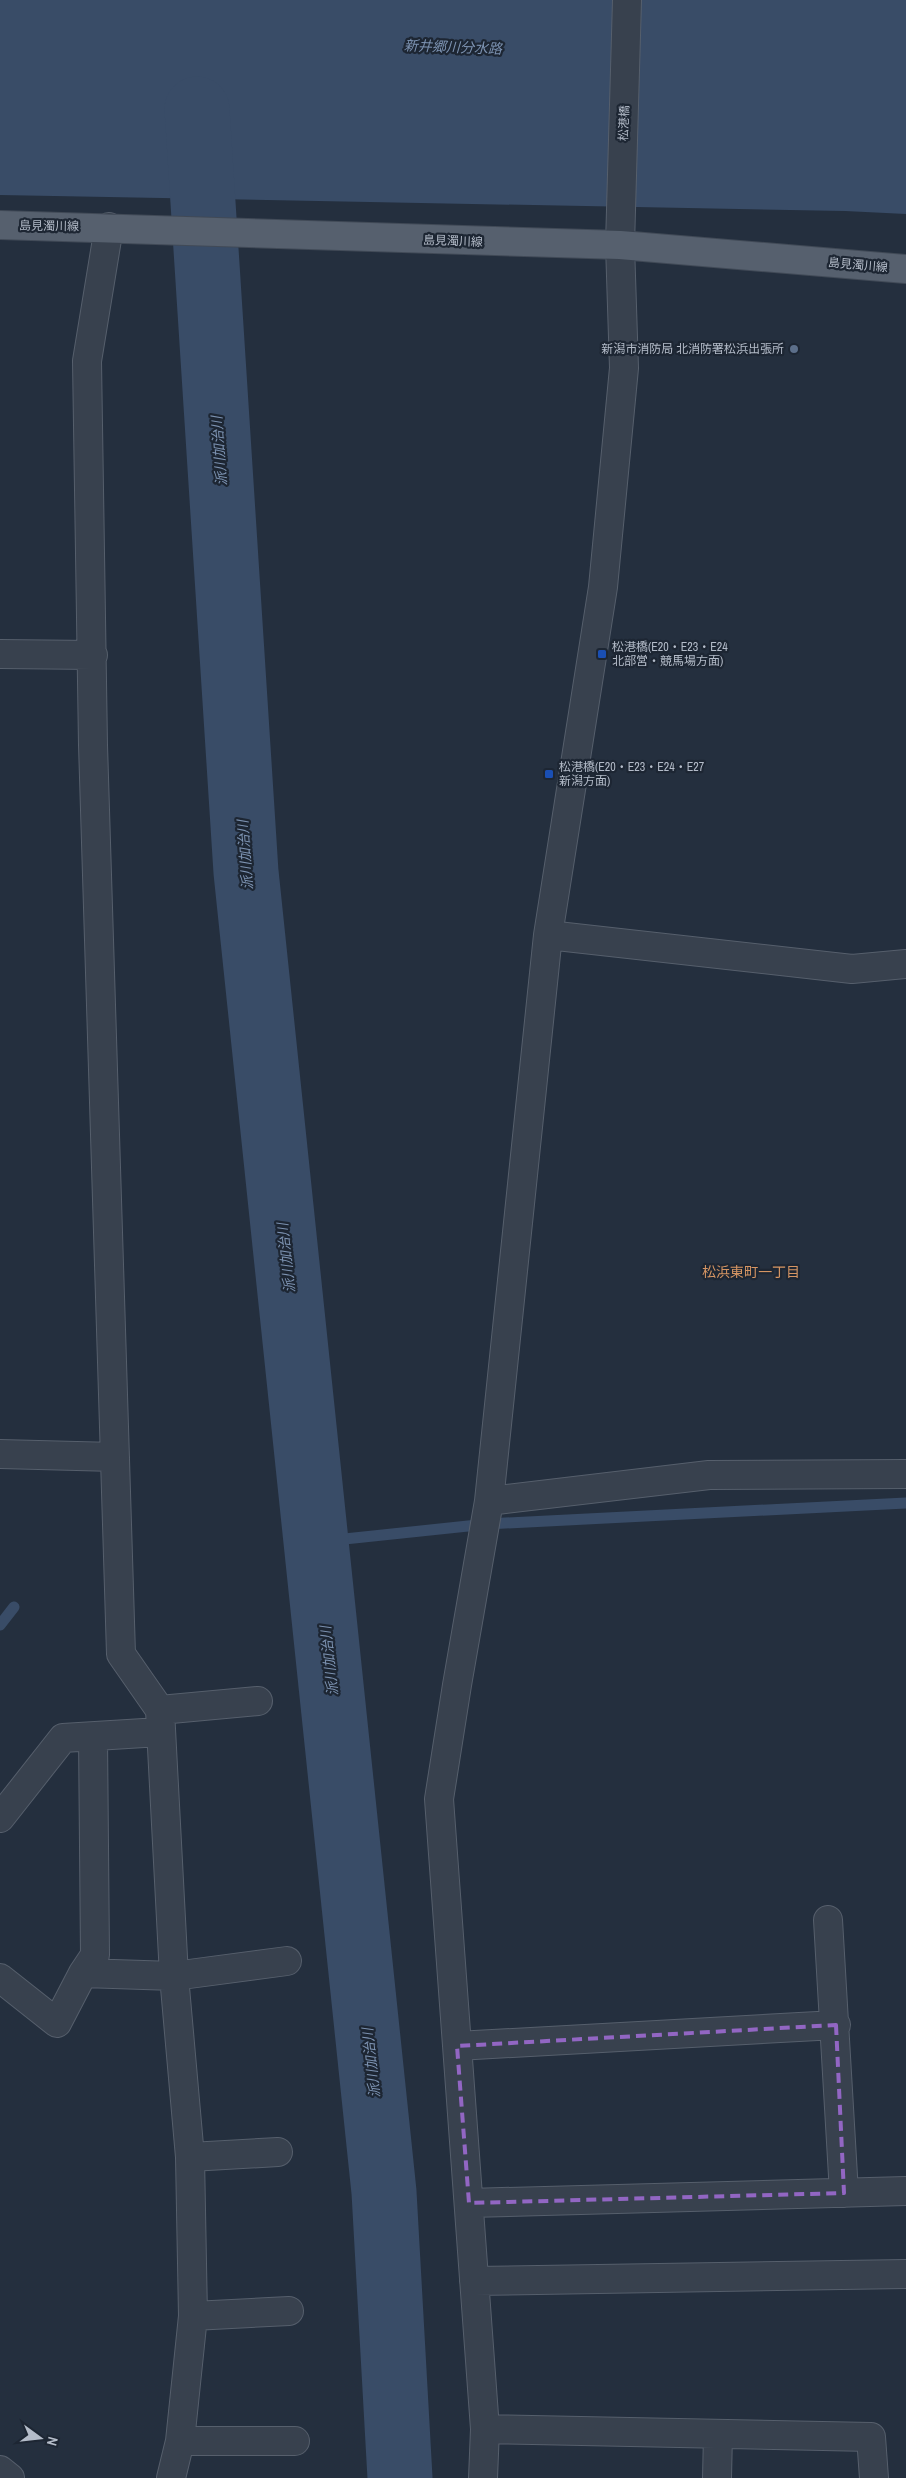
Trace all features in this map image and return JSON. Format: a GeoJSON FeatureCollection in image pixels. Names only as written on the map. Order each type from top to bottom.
{"type":"FeatureCollection","features":[{"type":"Feature","properties":{"kind":"main road","name":"島見濁川線"},"geometry":{"type":"LineString","coordinates":[[0,226],[109,227],[301,236],[620,245],[906,269]]}},
{"type":"Feature","properties":{"kind":"street","name":"松港橋"},"geometry":{"type":"LineString","coordinates":[[483,2478],[485,2429],[440,1799],[456,1684],[489,1501],[548,935],[604,578],[624,368],[620,245],[627,0]]}},
{"type":"Feature","properties":{"kind":"street"},"geometry":{"type":"LineString","coordinates":[[109,227],[87,361],[93,745],[121,1654],[160,1721],[174,1976],[190,2157],[192,2316],[180,2441],[171,2478]]}},
{"type":"Feature","properties":{"kind":"street"},"geometry":{"type":"LineString","coordinates":[[0,654],[93,655]]}},
{"type":"Feature","properties":{"kind":"street"},"geometry":{"type":"LineString","coordinates":[[548,935],[852,969],[906,964]]}},
{"type":"Feature","properties":{"kind":"street"},"geometry":{"type":"LineString","coordinates":[[0,1454],[115,1457]]}},
{"type":"Feature","properties":{"kind":"street"},"geometry":{"type":"LineString","coordinates":[[489,1501],[709,1475],[906,1474]]}},
{"type":"Feature","properties":{"kind":"street"},"geometry":{"type":"LineString","coordinates":[[0,1818],[63,1738],[93,1737],[258,1701]]}},
{"type":"Feature","properties":{"kind":"street"},"geometry":{"type":"LineString","coordinates":[[0,1978],[57,2023],[83,1973],[95,1955],[93,1737]]}},
{"type":"Feature","properties":{"kind":"street"},"geometry":{"type":"LineString","coordinates":[[828,1920],[836,2025],[844,2193]]}},
{"type":"Feature","properties":{"kind":"street"},"geometry":{"type":"LineString","coordinates":[[83,1973],[174,1976],[287,1961]]}},
{"type":"Feature","properties":{"kind":"street"},"geometry":{"type":"LineString","coordinates":[[457,2046],[836,2025]]}},
{"type":"Feature","properties":{"kind":"street"},"geometry":{"type":"LineString","coordinates":[[190,2157],[278,2152]]}},
{"type":"Feature","properties":{"kind":"street"},"geometry":{"type":"LineString","coordinates":[[469,2203],[906,2191]]}},
{"type":"Feature","properties":{"kind":"street"},"geometry":{"type":"LineString","coordinates":[[474,2280],[906,2274]]}},
{"type":"Feature","properties":{"kind":"street"},"geometry":{"type":"LineString","coordinates":[[192,2316],[289,2311]]}},
{"type":"Feature","properties":{"kind":"street"},"geometry":{"type":"LineString","coordinates":[[485,2429],[871,2437],[874,2478]]}},
{"type":"Feature","properties":{"kind":"street"},"geometry":{"type":"LineString","coordinates":[[718,2434],[718,2478]]}},
{"type":"Feature","properties":{"kind":"street"},"geometry":{"type":"LineString","coordinates":[[180,2441],[295,2441]]}},
{"type":"Feature","properties":{"kind":"street"},"geometry":{"type":"LineString","coordinates":[[0,2470],[10,2478]]}},
{"type":"Feature","properties":{"kind":"highlighted area"},"geometry":{"type":"Polygon","coordinates":[[[836,2025],[844,2193],[469,2203],[457,2046],[836,2025]]]}},
{"type":"Feature","properties":{"kind":"water","name":"新井郷川分水路"},"geometry":{"type":"Polygon","coordinates":[[[0,0],[906,0],[906,214],[845,211],[0,195],[0,0]]]}},
{"type":"Feature","properties":{"kind":"waterway","name":"派川加治川"},"geometry":{"type":"LineString","coordinates":[[197,109],[246,872],[384,2192],[400,2478]]}},
{"type":"Feature","properties":{"kind":"waterway"},"geometry":{"type":"LineString","coordinates":[[316,1542],[487,1524],[906,1503]]}},
{"type":"Feature","properties":{"kind":"waterway"},"geometry":{"type":"LineString","coordinates":[[0,1625],[14,1607]]}},
{"type":"Feature","properties":{"kind":"place","name":"新潟市消防局 北消防署松浜出張所"},"geometry":{"type":"Point","coordinates":[794,349]}},
{"type":"Feature","properties":{"kind":"place","name":"松港橋(E20・E23・E24 北部営・競馬場方面)"},"geometry":{"type":"Point","coordinates":[602,654]}},
{"type":"Feature","properties":{"kind":"place","name":"松港橋(E20・E23・E24・E27 新潟方面)"},"geometry":{"type":"Point","coordinates":[549,774]}},
{"type":"Feature","properties":{"kind":"district","name":"松浜東町一丁目"},"geometry":{"type":"Point","coordinates":[751,1272]}}]}
